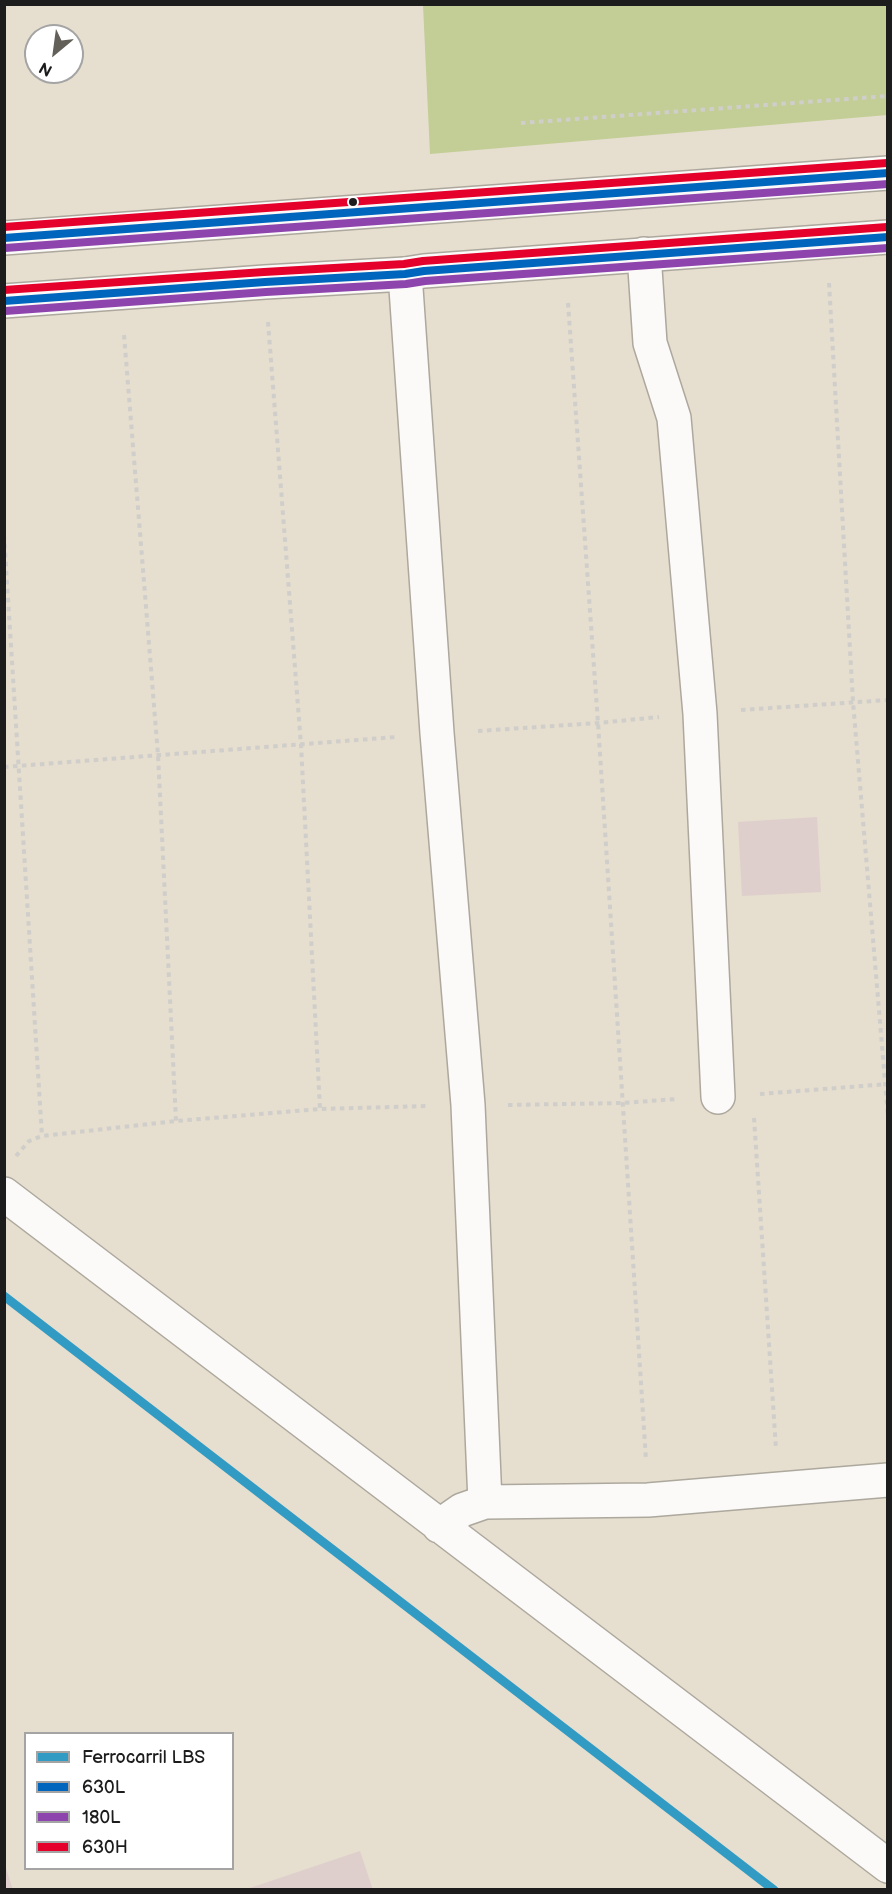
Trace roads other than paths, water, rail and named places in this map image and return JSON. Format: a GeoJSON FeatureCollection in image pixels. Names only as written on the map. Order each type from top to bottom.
{"type":"FeatureCollection","features":[{"type":"Feature","properties":{"kind":"street"},"geometry":{"type":"LineString","coordinates":[[4,238],[888,173]]}},
{"type":"Feature","properties":{"kind":"street"},"geometry":{"type":"LineString","coordinates":[[4,301],[405,274],[888,237]]}},
{"type":"Feature","properties":{"kind":"street"},"geometry":{"type":"LineString","coordinates":[[644,255],[650,342],[674,418],[700,714],[718,1097]]}},
{"type":"Feature","properties":{"kind":"street"},"geometry":{"type":"LineString","coordinates":[[405,274],[437,733],[468,1106],[486,1502]]}},
{"type":"Feature","properties":{"kind":"street"},"geometry":{"type":"LineString","coordinates":[[4,1194],[888,1866]]}},
{"type":"Feature","properties":{"kind":"street"},"geometry":{"type":"LineString","coordinates":[[439,1526],[462,1510],[486,1502],[648,1500],[888,1480]]}},
{"type":"Feature","properties":{"kind":"rail line","name":"LBS"},"geometry":{"type":"LineString","coordinates":[[4,1296],[774,1890]]}}]}
